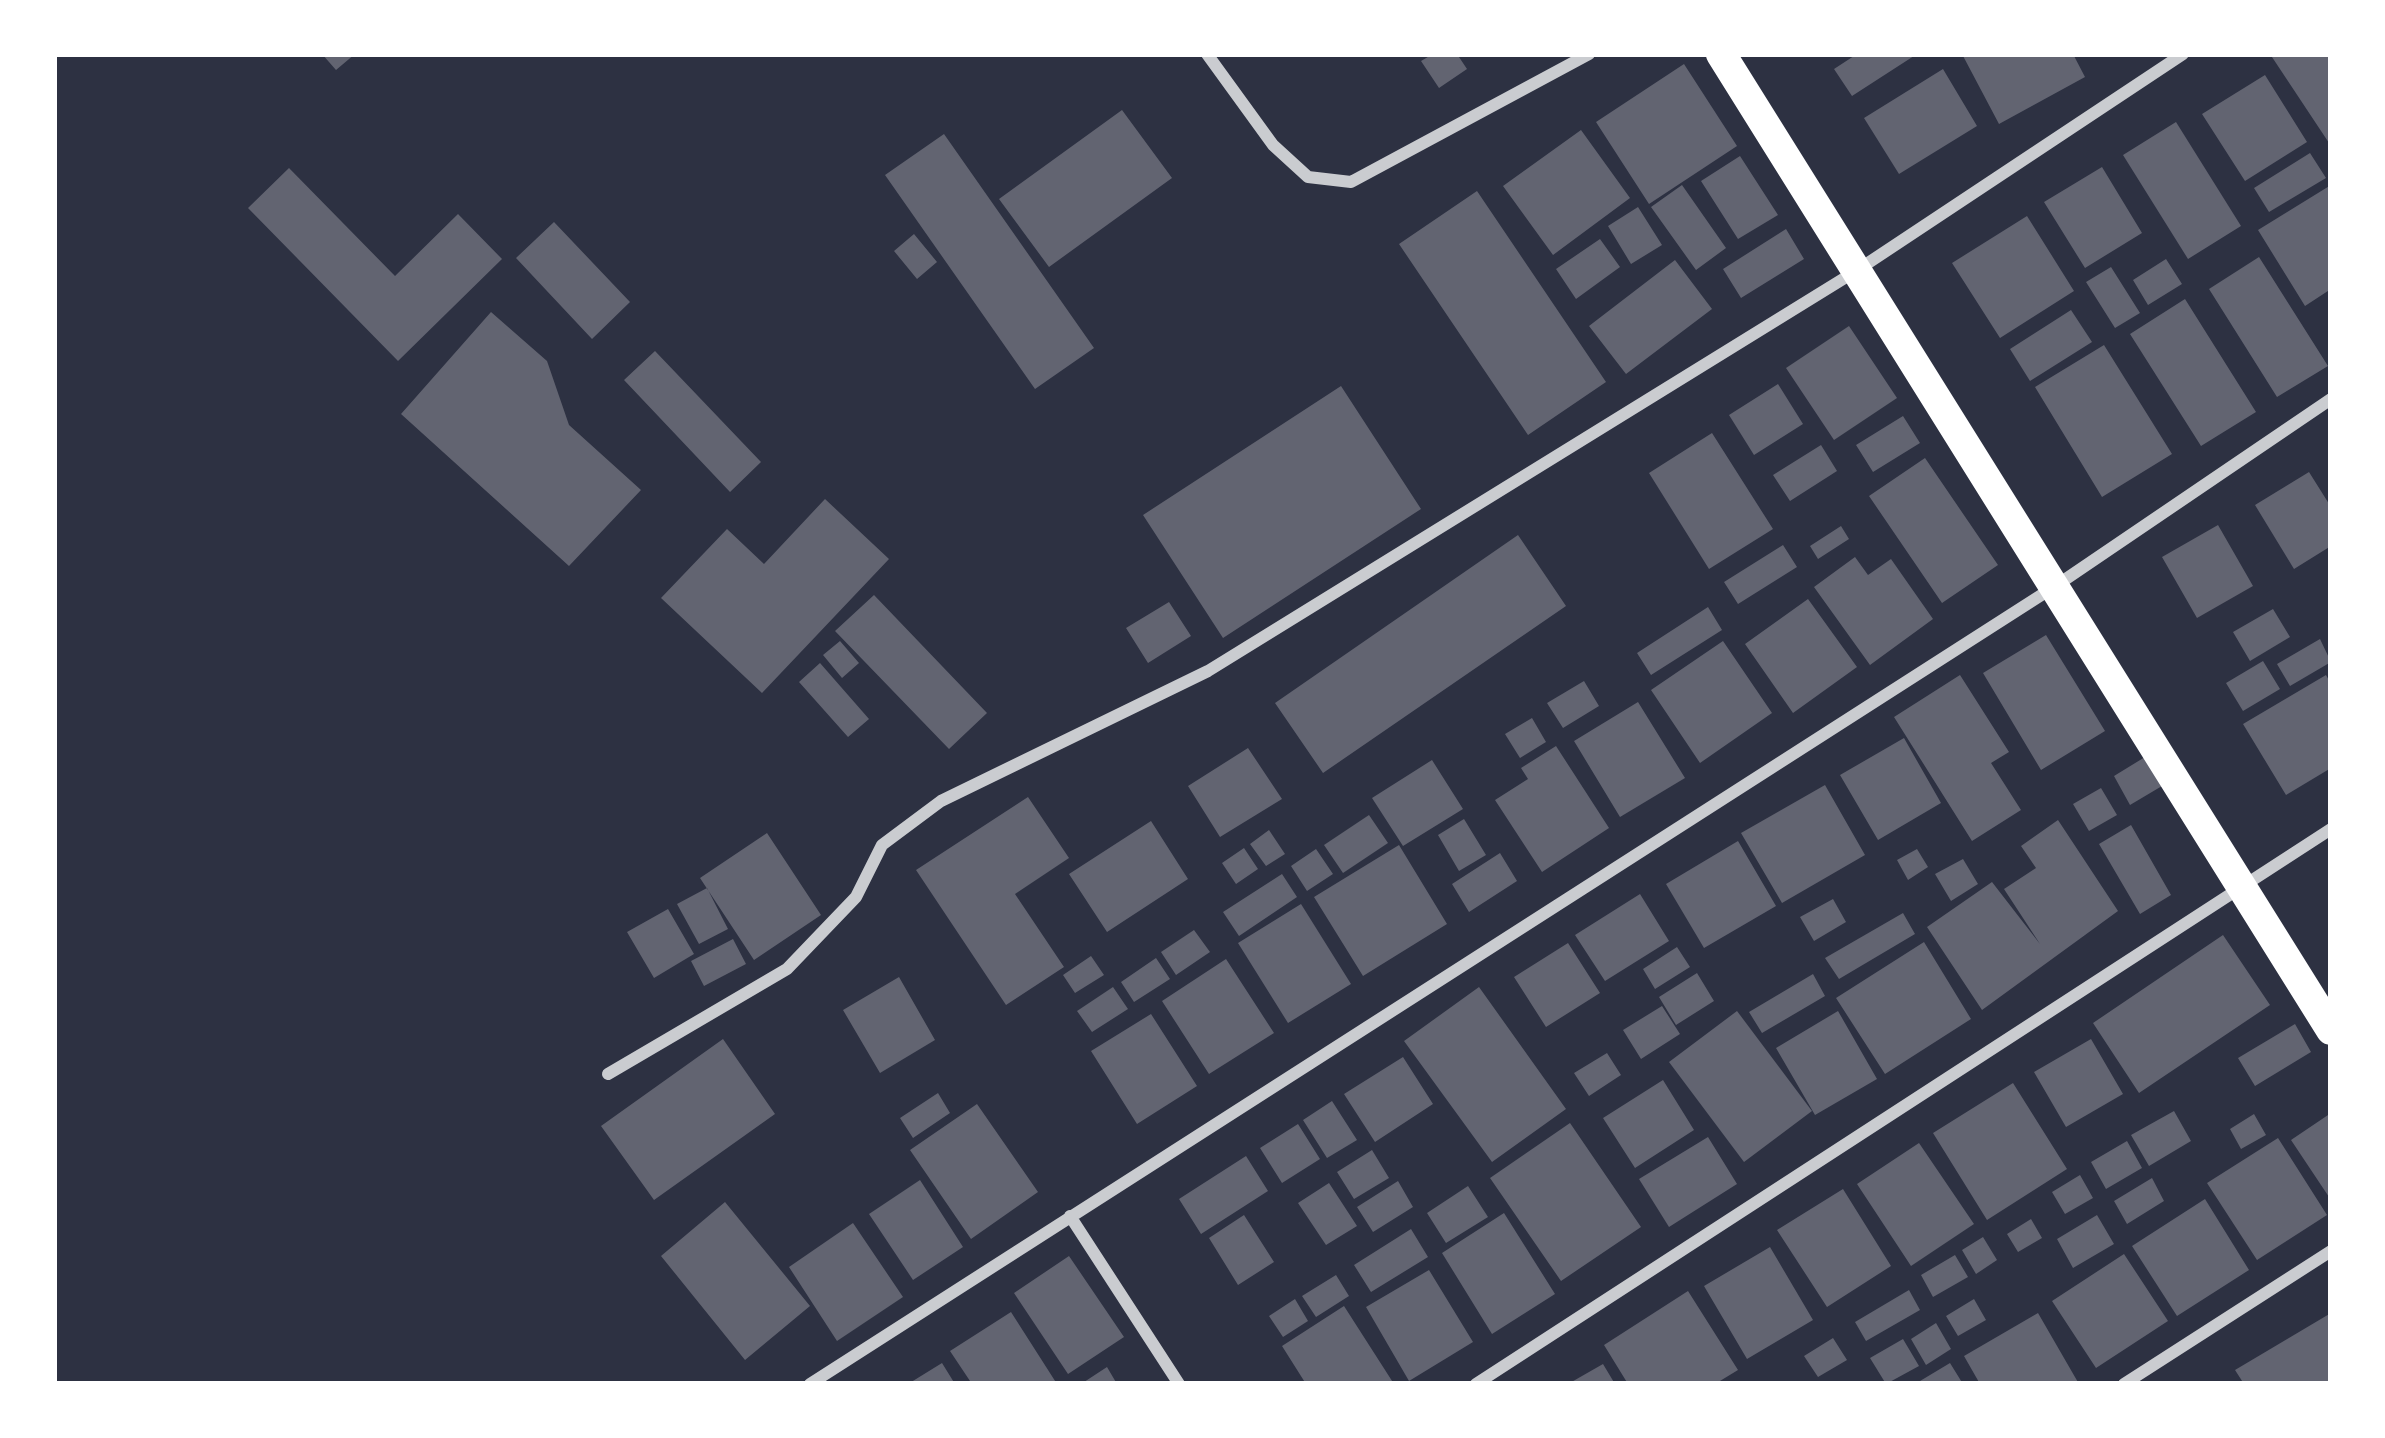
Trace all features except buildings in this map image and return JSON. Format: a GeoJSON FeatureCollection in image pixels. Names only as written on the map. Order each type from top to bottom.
{"type":"FeatureCollection","features":[{"type":"Feature","properties":{"kind":"main road"},"geometry":{"type":"LineString","coordinates":[[1721,54],[2331,1030]]}},
{"type":"Feature","properties":{"kind":"street"},"geometry":{"type":"LineString","coordinates":[[1207,54],[1273,145],[1309,177],[1351,182],[1589,54]]}},
{"type":"Feature","properties":{"kind":"street"},"geometry":{"type":"LineString","coordinates":[[608,1074],[788,969],[856,897],[882,845],[940,801],[1208,671],[1856,272],[2183,54]]}},
{"type":"Feature","properties":{"kind":"street"},"geometry":{"type":"LineString","coordinates":[[810,1384],[2057,585],[2331,399]]}},
{"type":"Feature","properties":{"kind":"street"},"geometry":{"type":"LineString","coordinates":[[1477,1384],[2331,830]]}},
{"type":"Feature","properties":{"kind":"street"},"geometry":{"type":"LineString","coordinates":[[1070,1216],[1179,1384]]}},
{"type":"Feature","properties":{"kind":"street"},"geometry":{"type":"LineString","coordinates":[[2124,1384],[2331,1250]]}}]}
